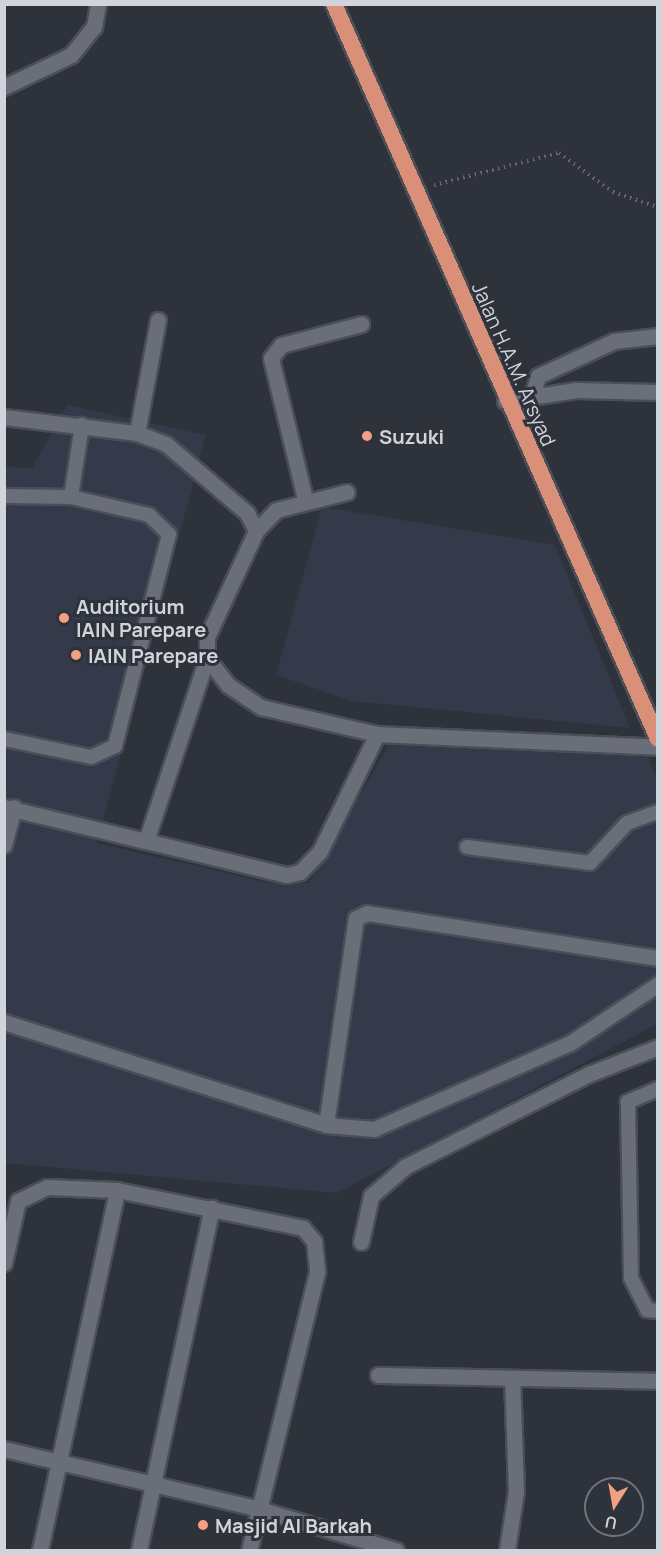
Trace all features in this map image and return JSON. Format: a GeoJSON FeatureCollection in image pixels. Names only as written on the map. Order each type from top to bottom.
{"type":"FeatureCollection","features":[{"type":"Feature","properties":{"kind":"highway","name":"Jalan H.A.M. Arsyad"},"geometry":{"type":"LineString","coordinates":[[334,4],[506,401],[583,562],[657,739]]}},
{"type":"Feature","properties":{"kind":"street"},"geometry":{"type":"LineString","coordinates":[[4,87],[71,55],[94,27],[98,4]]}},
{"type":"Feature","properties":{"kind":"street"},"geometry":{"type":"LineString","coordinates":[[137,433],[158,320]]}},
{"type":"Feature","properties":{"kind":"street"},"geometry":{"type":"LineString","coordinates":[[305,498],[271,358],[281,345],[361,324]]}},
{"type":"Feature","properties":{"kind":"street"},"geometry":{"type":"LineString","coordinates":[[532,396],[538,376],[614,341],[657,336]]}},
{"type":"Feature","properties":{"kind":"street"},"geometry":{"type":"LineString","coordinates":[[506,401],[576,390],[657,392]]}},
{"type":"Feature","properties":{"kind":"street"},"geometry":{"type":"LineString","coordinates":[[4,417],[137,433],[166,444],[198,468],[247,513],[256,531]]}},
{"type":"Feature","properties":{"kind":"street"},"geometry":{"type":"LineString","coordinates":[[146,841],[207,658],[207,637],[256,531],[276,510],[305,498],[347,492]]}},
{"type":"Feature","properties":{"kind":"street"},"geometry":{"type":"LineString","coordinates":[[207,658],[228,685],[261,707],[377,734],[657,747]]}},
{"type":"Feature","properties":{"kind":"street"},"geometry":{"type":"LineString","coordinates":[[4,845],[9,807],[287,875],[300,872],[320,851],[377,734]]}},
{"type":"Feature","properties":{"kind":"street"},"geometry":{"type":"LineString","coordinates":[[326,1125],[356,918],[379,915],[657,958]]}},
{"type":"Feature","properties":{"kind":"street"},"geometry":{"type":"LineString","coordinates":[[4,1022],[326,1125],[357,1130],[387,1124],[570,1043],[657,984]]}},
{"type":"Feature","properties":{"kind":"street"},"geometry":{"type":"LineString","coordinates":[[361,1242],[371,1196],[406,1166],[589,1074],[657,1047]]}},
{"type":"Feature","properties":{"kind":"street"},"geometry":{"type":"LineString","coordinates":[[40,1551],[117,1190]]}},
{"type":"Feature","properties":{"kind":"street"},"geometry":{"type":"LineString","coordinates":[[4,1263],[18,1201],[30,1191],[117,1190],[303,1228],[317,1255],[307,1325],[249,1551]]}},
{"type":"Feature","properties":{"kind":"street"},"geometry":{"type":"LineString","coordinates":[[139,1551],[212,1208]]}},
{"type":"Feature","properties":{"kind":"street"},"geometry":{"type":"LineString","coordinates":[[378,1375],[657,1382]]}},
{"type":"Feature","properties":{"kind":"street"},"geometry":{"type":"LineString","coordinates":[[507,1551],[516,1491],[512,1378]]}},
{"type":"Feature","properties":{"kind":"street"},"geometry":{"type":"LineString","coordinates":[[4,1449],[154,1482],[259,1509],[396,1551]]}},
{"type":"Feature","properties":{"kind":"lane"},"geometry":{"type":"LineString","coordinates":[[70,497],[82,425]]}},
{"type":"Feature","properties":{"kind":"lane"},"geometry":{"type":"LineString","coordinates":[[4,496],[70,497],[149,515],[169,534],[120,732],[107,754],[91,757],[4,739]]}},
{"type":"Feature","properties":{"kind":"lane"},"geometry":{"type":"LineString","coordinates":[[467,847],[590,863],[627,823],[657,812]]}},
{"type":"Feature","properties":{"kind":"lane"},"geometry":{"type":"LineString","coordinates":[[657,1089],[628,1102],[631,1278],[647,1310],[657,1311]]}},
{"type":"Feature","properties":{"kind":"path"},"geometry":{"type":"LineString","coordinates":[[414,190],[559,153],[613,192],[657,207]]}},
{"type":"Feature","properties":{"kind":"shaded area","name":"IAIN Parepare"},"geometry":{"type":"Polygon","coordinates":[[[67,405],[206,435],[97,843],[270,883],[309,883],[389,745],[648,756],[658,783],[657,1024],[337,1193],[5,1163],[5,467],[32,468],[67,405]]]}},
{"type":"Feature","properties":{"kind":"shaded area"},"geometry":{"type":"Polygon","coordinates":[[[322,507],[555,545],[630,728],[352,701],[276,675],[322,507]]]}},
{"type":"Feature","properties":{"kind":"place","name":"Suzuki"},"geometry":{"type":"Point","coordinates":[367,436]}},
{"type":"Feature","properties":{"kind":"place","name":"Auditorium IAIN Parepare"},"geometry":{"type":"Point","coordinates":[64,618]}},
{"type":"Feature","properties":{"kind":"place","name":"IAIN Parepare"},"geometry":{"type":"Point","coordinates":[76,655]}},
{"type":"Feature","properties":{"kind":"place","name":"Masjid Al Barkah"},"geometry":{"type":"Point","coordinates":[203,1525]}}]}
